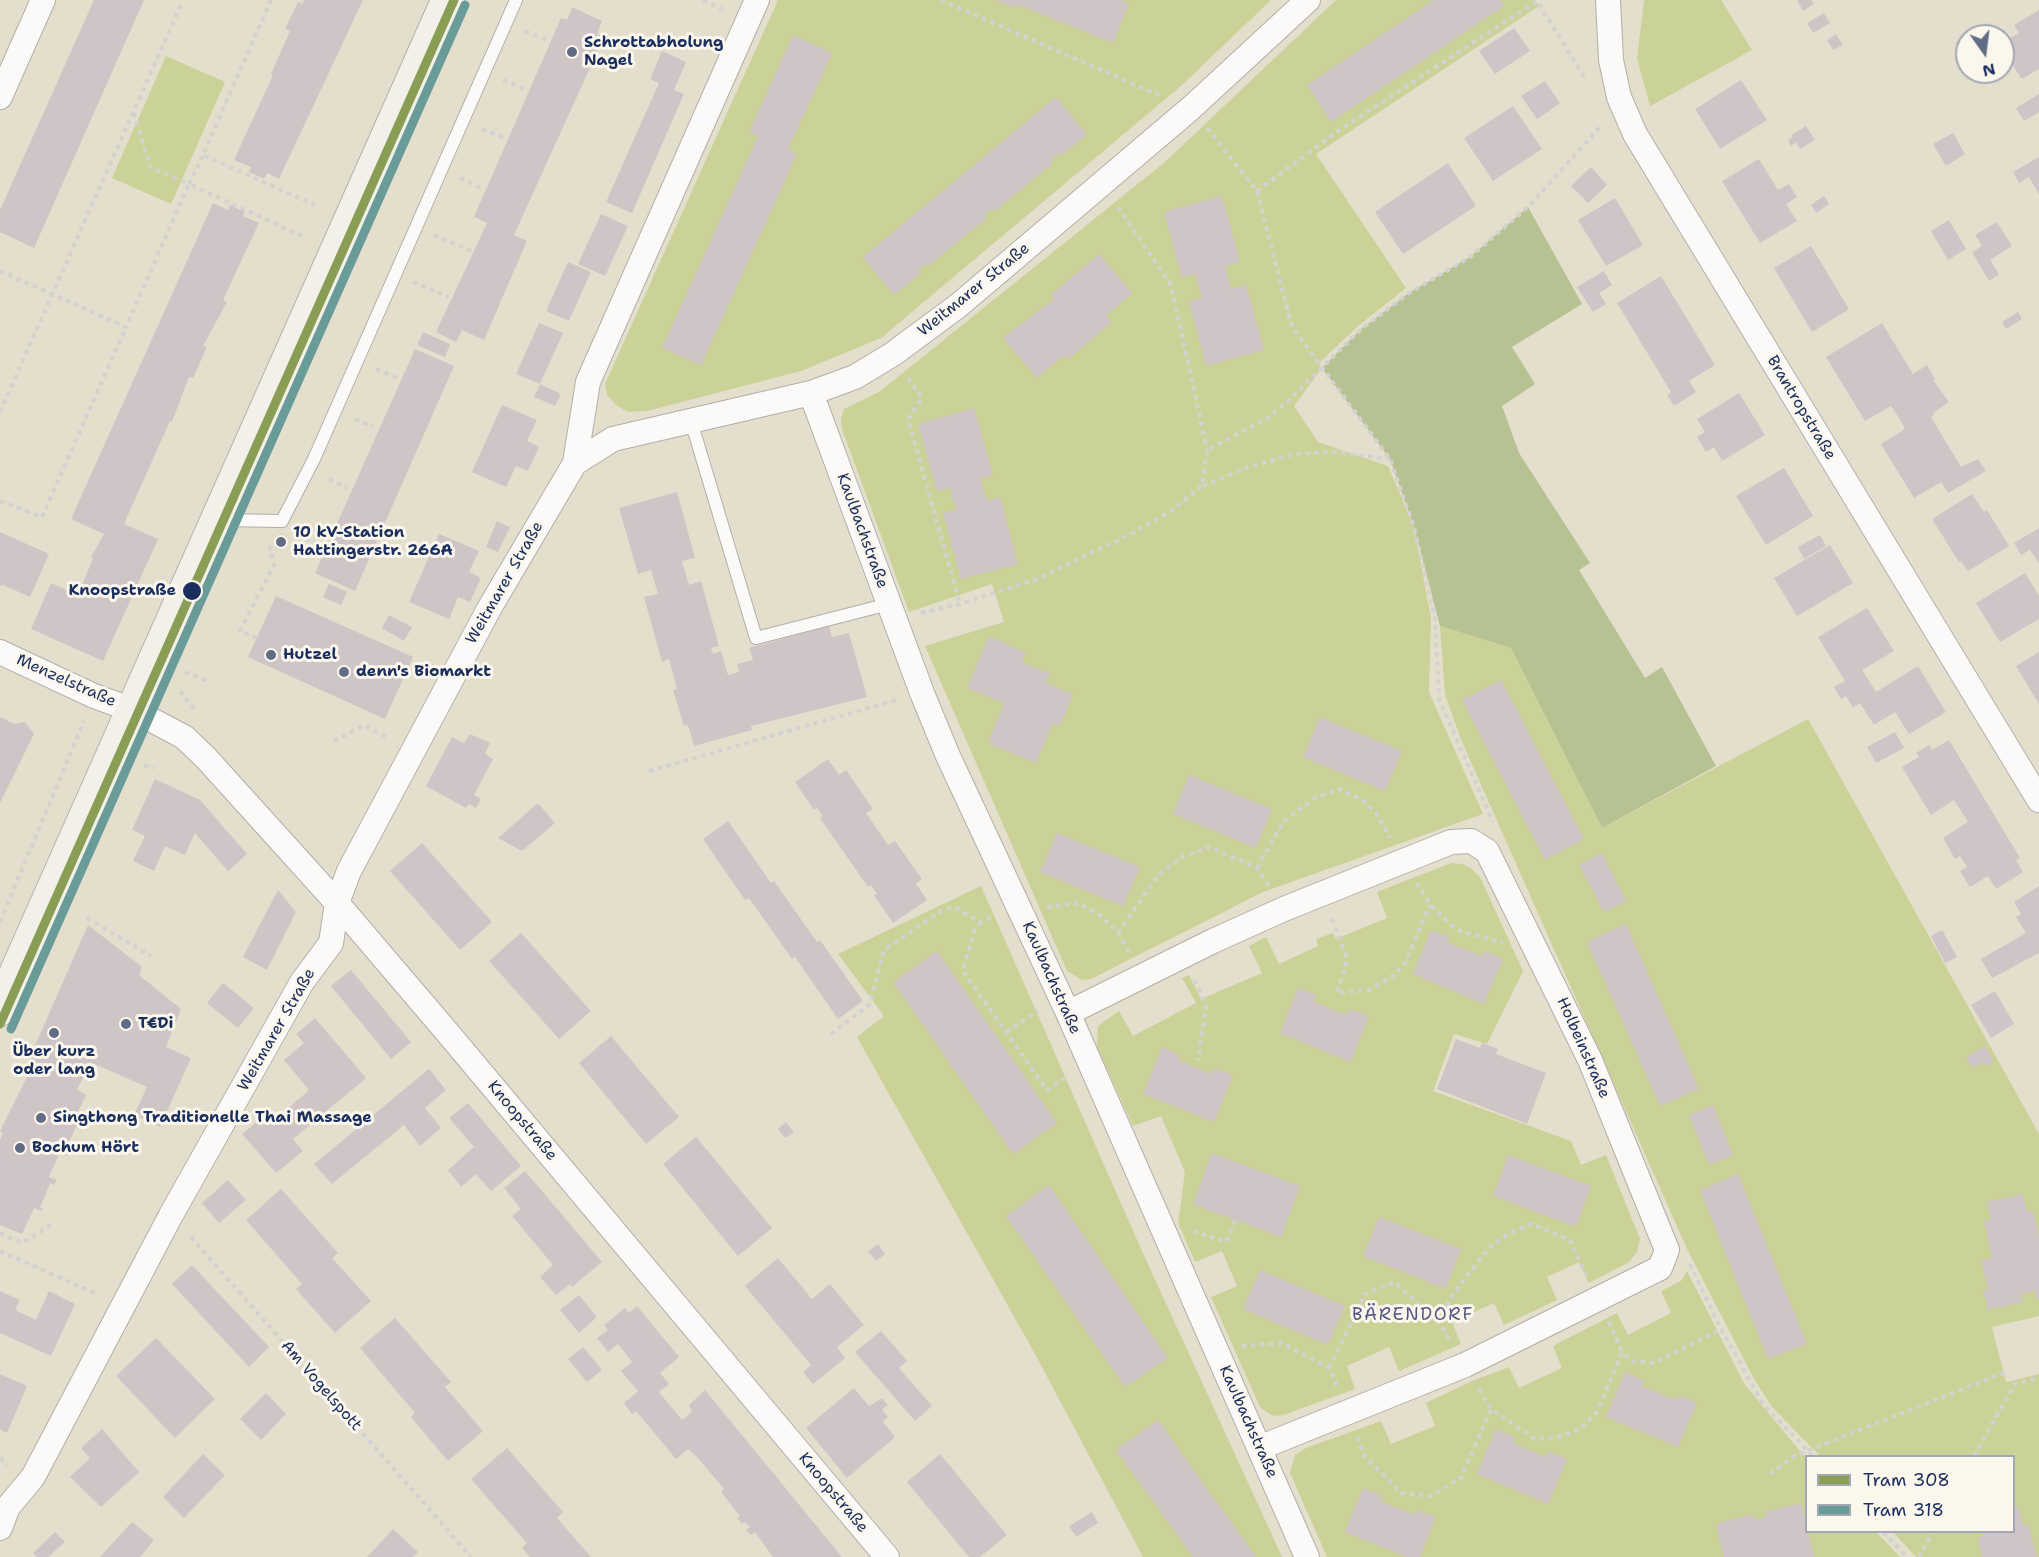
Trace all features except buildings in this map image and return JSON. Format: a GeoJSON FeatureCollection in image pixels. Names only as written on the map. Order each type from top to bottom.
{"type":"FeatureCollection","features":[{"type":"Feature","properties":{"kind":"main road"},"geometry":{"type":"LineString","coordinates":[[0,1009],[448,0]]}},
{"type":"Feature","properties":{"kind":"street"},"geometry":{"type":"LineString","coordinates":[[0,97],[43,0]]}},
{"type":"Feature","properties":{"kind":"street","name":"Weitmarer Straße"},"geometry":{"type":"LineString","coordinates":[[0,1528],[8,1507],[33,1477],[122,1305],[302,982],[331,943],[337,903],[349,871],[490,607],[575,463],[588,381],[757,0]]}},
{"type":"Feature","properties":{"kind":"street","name":"Weitmarer Straße"},"geometry":{"type":"LineString","coordinates":[[575,463],[613,439],[811,393],[855,377],[892,354],[959,305],[1191,108],[1308,0]]}},
{"type":"Feature","properties":{"kind":"street","name":"Brantropstraße"},"geometry":{"type":"LineString","coordinates":[[1608,0],[1607,31],[1619,97],[1635,134],[2039,800]]}},
{"type":"Feature","properties":{"kind":"street","name":"Kaulbachstraße"},"geometry":{"type":"LineString","coordinates":[[811,393],[922,693],[948,756],[1064,1006],[1307,1557]]}},
{"type":"Feature","properties":{"kind":"street","name":"Menzelstraße"},"geometry":{"type":"LineString","coordinates":[[0,652],[94,696],[133,710]]}},
{"type":"Feature","properties":{"kind":"street","name":"Knoopstraße"},"geometry":{"type":"LineString","coordinates":[[133,710],[184,737],[337,903],[886,1557]]}},
{"type":"Feature","properties":{"kind":"street"},"geometry":{"type":"LineString","coordinates":[[1064,1006],[1144,976],[1322,893],[1451,842],[1471,841],[1487,851]]}},
{"type":"Feature","properties":{"kind":"street","name":"Holbeinstraße"},"geometry":{"type":"LineString","coordinates":[[1487,851],[1590,1060],[1667,1250]]}},
{"type":"Feature","properties":{"kind":"street"},"geometry":{"type":"LineString","coordinates":[[1259,1448],[1465,1365],[1660,1268],[1667,1250]]}},
{"type":"Feature","properties":{"kind":"lane"},"geometry":{"type":"LineString","coordinates":[[218,520],[282,521],[314,459],[516,0]]}},
{"type":"Feature","properties":{"kind":"lane"},"geometry":{"type":"LineString","coordinates":[[691,421],[756,638],[892,612]]}},
{"type":"Feature","properties":{"kind":"path"},"geometry":{"type":"LineString","coordinates":[[0,412],[183,0]]}},
{"type":"Feature","properties":{"kind":"path"},"geometry":{"type":"LineString","coordinates":[[0,501],[42,517],[271,0]]}},
{"type":"Feature","properties":{"kind":"path"},"geometry":{"type":"LineString","coordinates":[[941,0],[1191,108],[1257,191],[1292,327],[1390,459],[1414,527],[1435,617],[1439,699],[1499,835],[1487,851]]}},
{"type":"Feature","properties":{"kind":"path"},"geometry":{"type":"LineString","coordinates":[[1257,191],[1335,133],[1538,1],[1590,88]]}},
{"type":"Feature","properties":{"kind":"path"},"geometry":{"type":"LineString","coordinates":[[1207,450],[1266,419],[1360,330],[1409,293],[1470,257],[1528,207],[1607,118],[1619,97]]}},
{"type":"Feature","properties":{"kind":"path"},"geometry":{"type":"LineString","coordinates":[[134,112],[150,167],[302,236]]}},
{"type":"Feature","properties":{"kind":"path"},"geometry":{"type":"LineString","coordinates":[[203,155],[315,205]]}},
{"type":"Feature","properties":{"kind":"path"},"geometry":{"type":"LineString","coordinates":[[1102,183],[1171,285],[1207,450],[1202,486]]}},
{"type":"Feature","properties":{"kind":"path"},"geometry":{"type":"LineString","coordinates":[[416,227],[472,250]]}},
{"type":"Feature","properties":{"kind":"path"},"geometry":{"type":"LineString","coordinates":[[0,271],[126,327]]}},
{"type":"Feature","properties":{"kind":"path"},"geometry":{"type":"LineString","coordinates":[[395,274],[449,297]]}},
{"type":"Feature","properties":{"kind":"path"},"geometry":{"type":"LineString","coordinates":[[892,354],[922,398],[908,419],[960,604]]}},
{"type":"Feature","properties":{"kind":"path"},"geometry":{"type":"LineString","coordinates":[[892,612],[960,604],[1037,579],[1129,535],[1171,511],[1202,486],[1248,467],[1294,454],[1332,452],[1390,459]]}},
{"type":"Feature","properties":{"kind":"path"},"geometry":{"type":"LineString","coordinates":[[257,638],[240,631],[274,565],[270,548],[282,521]]}},
{"type":"Feature","properties":{"kind":"path"},"geometry":{"type":"LineString","coordinates":[[178,669],[210,682]]}},
{"type":"Feature","properties":{"kind":"path"},"geometry":{"type":"LineString","coordinates":[[180,691],[198,715]]}},
{"type":"Feature","properties":{"kind":"path"},"geometry":{"type":"LineString","coordinates":[[649,771],[922,693]]}},
{"type":"Feature","properties":{"kind":"path"},"geometry":{"type":"LineString","coordinates":[[0,922],[86,713]]}},
{"type":"Feature","properties":{"kind":"path"},"geometry":{"type":"LineString","coordinates":[[334,741],[364,725],[413,751]]}},
{"type":"Feature","properties":{"kind":"path"},"geometry":{"type":"LineString","coordinates":[[140,763],[154,768]]}},
{"type":"Feature","properties":{"kind":"path"},"geometry":{"type":"LineString","coordinates":[[1118,933],[1159,874],[1182,857],[1210,847],[1257,868]]}},
{"type":"Feature","properties":{"kind":"path"},"geometry":{"type":"LineString","coordinates":[[1322,893],[1346,955],[1345,967],[1336,993],[1369,990],[1394,975],[1405,963],[1431,905]]}},
{"type":"Feature","properties":{"kind":"path"},"geometry":{"type":"LineString","coordinates":[[1090,1065],[1047,1090],[963,971],[974,931],[981,922],[1020,909],[1078,903],[1101,916],[1118,933],[1144,976]]}},
{"type":"Feature","properties":{"kind":"path"},"geometry":{"type":"LineString","coordinates":[[831,1035],[870,1004],[884,950],[942,911],[954,907],[981,922]]}},
{"type":"Feature","properties":{"kind":"path"},"geometry":{"type":"LineString","coordinates":[[87,918],[151,956]]}},
{"type":"Feature","properties":{"kind":"path"},"geometry":{"type":"LineString","coordinates":[[1183,956],[1206,1006],[1198,1060]]}},
{"type":"Feature","properties":{"kind":"path"},"geometry":{"type":"LineString","coordinates":[[1006,1032],[1064,1006]]}},
{"type":"Feature","properties":{"kind":"path","name":"Am Vogelspott"},"geometry":{"type":"LineString","coordinates":[[171,1215],[471,1557]]}},
{"type":"Feature","properties":{"kind":"path"},"geometry":{"type":"LineString","coordinates":[[1158,1220],[1226,1242],[1235,1220]]}},
{"type":"Feature","properties":{"kind":"path"},"geometry":{"type":"LineString","coordinates":[[0,1233],[22,1243],[54,1223]]}},
{"type":"Feature","properties":{"kind":"path"},"geometry":{"type":"LineString","coordinates":[[1439,1322],[1453,1294],[1488,1249],[1509,1233],[1532,1224],[1570,1240],[1622,1352]]}},
{"type":"Feature","properties":{"kind":"path"},"geometry":{"type":"LineString","coordinates":[[1667,1250],[1681,1244],[1721,1329],[1763,1404],[1812,1455]]}},
{"type":"Feature","properties":{"kind":"path"},"geometry":{"type":"LineString","coordinates":[[0,1251],[122,1305]]}},
{"type":"Feature","properties":{"kind":"path"},"geometry":{"type":"LineString","coordinates":[[1770,1474],[1794,1456],[1807,1450],[2008,1371]]}},
{"type":"Feature","properties":{"kind":"path"},"geometry":{"type":"LineString","coordinates":[[1975,1455],[2014,1384],[2039,1378]]}},
{"type":"Feature","properties":{"kind":"path"},"geometry":{"type":"LineString","coordinates":[[1884,1533],[1907,1557]]}},
{"type":"Feature","properties":{"kind":"path"},"geometry":{"type":"LineString","coordinates":[[1919,1557],[1932,1533]]}},
{"type":"Feature","properties":{"kind":"green space"},"geometry":{"type":"Polygon","coordinates":[[[778,0],[1271,0],[1181,86],[881,338],[801,371],[647,411],[628,412],[616,405],[607,395],[605,384],[778,0]]]}},
{"type":"Feature","properties":{"kind":"green space"},"geometry":{"type":"Polygon","coordinates":[[[1336,0],[1535,0],[1539,6],[1316,154],[1406,288],[1357,327],[1319,363],[1322,368],[1294,406],[1318,442],[1388,466],[1414,527],[1431,618],[1429,692],[1483,814],[1263,892],[1091,979],[1082,980],[1067,971],[925,646],[1004,622],[992,584],[909,612],[842,429],[841,419],[844,409],[879,392],[1165,162],[1336,0]]]}},
{"type":"Feature","properties":{"kind":"green space"},"geometry":{"type":"Polygon","coordinates":[[[1644,0],[1721,0],[1752,50],[1650,106],[1637,58],[1644,0]]]}},
{"type":"Feature","properties":{"kind":"green space"},"geometry":{"type":"Polygon","coordinates":[[[166,56],[225,82],[171,204],[112,178],[166,56]]]}},
{"type":"Feature","properties":{"kind":"green space"},"geometry":{"type":"Polygon","coordinates":[[[1528,207],[1582,304],[1512,347],[1535,384],[1502,406],[1519,453],[1590,563],[1579,570],[1645,678],[1662,667],[1716,766],[1602,828],[1511,648],[1440,626],[1414,527],[1390,459],[1322,368],[1360,330],[1409,293],[1470,257],[1528,207]]]}},
{"type":"Feature","properties":{"kind":"green space"},"geometry":{"type":"Polygon","coordinates":[[[1440,626],[1511,648],[1602,828],[1808,719],[2039,1134],[2039,1316],[1992,1327],[2006,1382],[2039,1374],[2039,1557],[1916,1557],[1894,1533],[2015,1533],[2015,1455],[1819,1455],[1772,1407],[1754,1379],[1688,1251],[1462,742],[1445,695],[1440,626]]]}},
{"type":"Feature","properties":{"kind":"green space"},"geometry":{"type":"Polygon","coordinates":[[[1451,863],[1463,864],[1480,877],[1523,971],[1487,1044],[1454,1034],[1433,1091],[1571,1141],[1581,1165],[1606,1155],[1640,1239],[1637,1252],[1629,1262],[1589,1283],[1579,1262],[1547,1277],[1557,1300],[1504,1325],[1494,1303],[1452,1322],[1461,1344],[1399,1371],[1389,1347],[1347,1366],[1355,1389],[1283,1415],[1273,1416],[1261,1408],[1211,1297],[1237,1286],[1222,1251],[1195,1262],[1178,1223],[1185,1172],[1161,1116],[1133,1126],[1097,1047],[1098,1026],[1119,1011],[1133,1036],[1196,1003],[1182,978],[1189,975],[1201,999],[1262,973],[1249,946],[1266,937],[1279,964],[1318,946],[1316,939],[1333,933],[1336,939],[1387,918],[1377,892],[1451,863]]]}},
{"type":"Feature","properties":{"kind":"green space"},"geometry":{"type":"Polygon","coordinates":[[[981,886],[1142,1251],[1282,1557],[1143,1557],[1035,1354],[857,1037],[884,1016],[838,954],[981,886]]]}},
{"type":"Feature","properties":{"kind":"green space"},"geometry":{"type":"Polygon","coordinates":[[[1687,1271],[1745,1385],[1805,1457],[1805,1533],[1877,1533],[1900,1557],[1327,1557],[1290,1473],[1295,1455],[1306,1448],[1381,1421],[1391,1444],[1435,1426],[1426,1403],[1472,1381],[1509,1367],[1519,1388],[1562,1368],[1553,1346],[1617,1313],[1628,1335],[1671,1313],[1661,1291],[1681,1281],[1687,1271]]]}},
{"type":"Feature","properties":{"kind":"tram line","name":"308"},"geometry":{"type":"LineString","coordinates":[[0,1024],[454,0]]}},
{"type":"Feature","properties":{"kind":"tram line","name":"318"},"geometry":{"type":"LineString","coordinates":[[11,1029],[465,5]]}},
{"type":"Feature","properties":{"kind":"place","name":"Schrottabholung Nagel"},"geometry":{"type":"Point","coordinates":[572,52]}},
{"type":"Feature","properties":{"kind":"place","name":"10 kV-Station Hattingerstr. 266A"},"geometry":{"type":"Point","coordinates":[281,542]}},
{"type":"Feature","properties":{"kind":"place","name":"Knoopstraße"},"geometry":{"type":"Point","coordinates":[192,591]}},
{"type":"Feature","properties":{"kind":"place","name":"Hutzel"},"geometry":{"type":"Point","coordinates":[271,655]}},
{"type":"Feature","properties":{"kind":"place","name":"denn's Biomarkt"},"geometry":{"type":"Point","coordinates":[344,672]}},
{"type":"Feature","properties":{"kind":"place","name":"T€Di"},"geometry":{"type":"Point","coordinates":[126,1024]}},
{"type":"Feature","properties":{"kind":"place","name":"Über kurz oder lang"},"geometry":{"type":"Point","coordinates":[54,1033]}},
{"type":"Feature","properties":{"kind":"place","name":"Singthong Traditionelle Thai Massage"},"geometry":{"type":"Point","coordinates":[41,1118]}},
{"type":"Feature","properties":{"kind":"place","name":"Bochum Hört"},"geometry":{"type":"Point","coordinates":[20,1148]}},
{"type":"Feature","properties":{"kind":"district","name":"BÄRENDORF"},"geometry":{"type":"Point","coordinates":[1413,1315]}}]}
